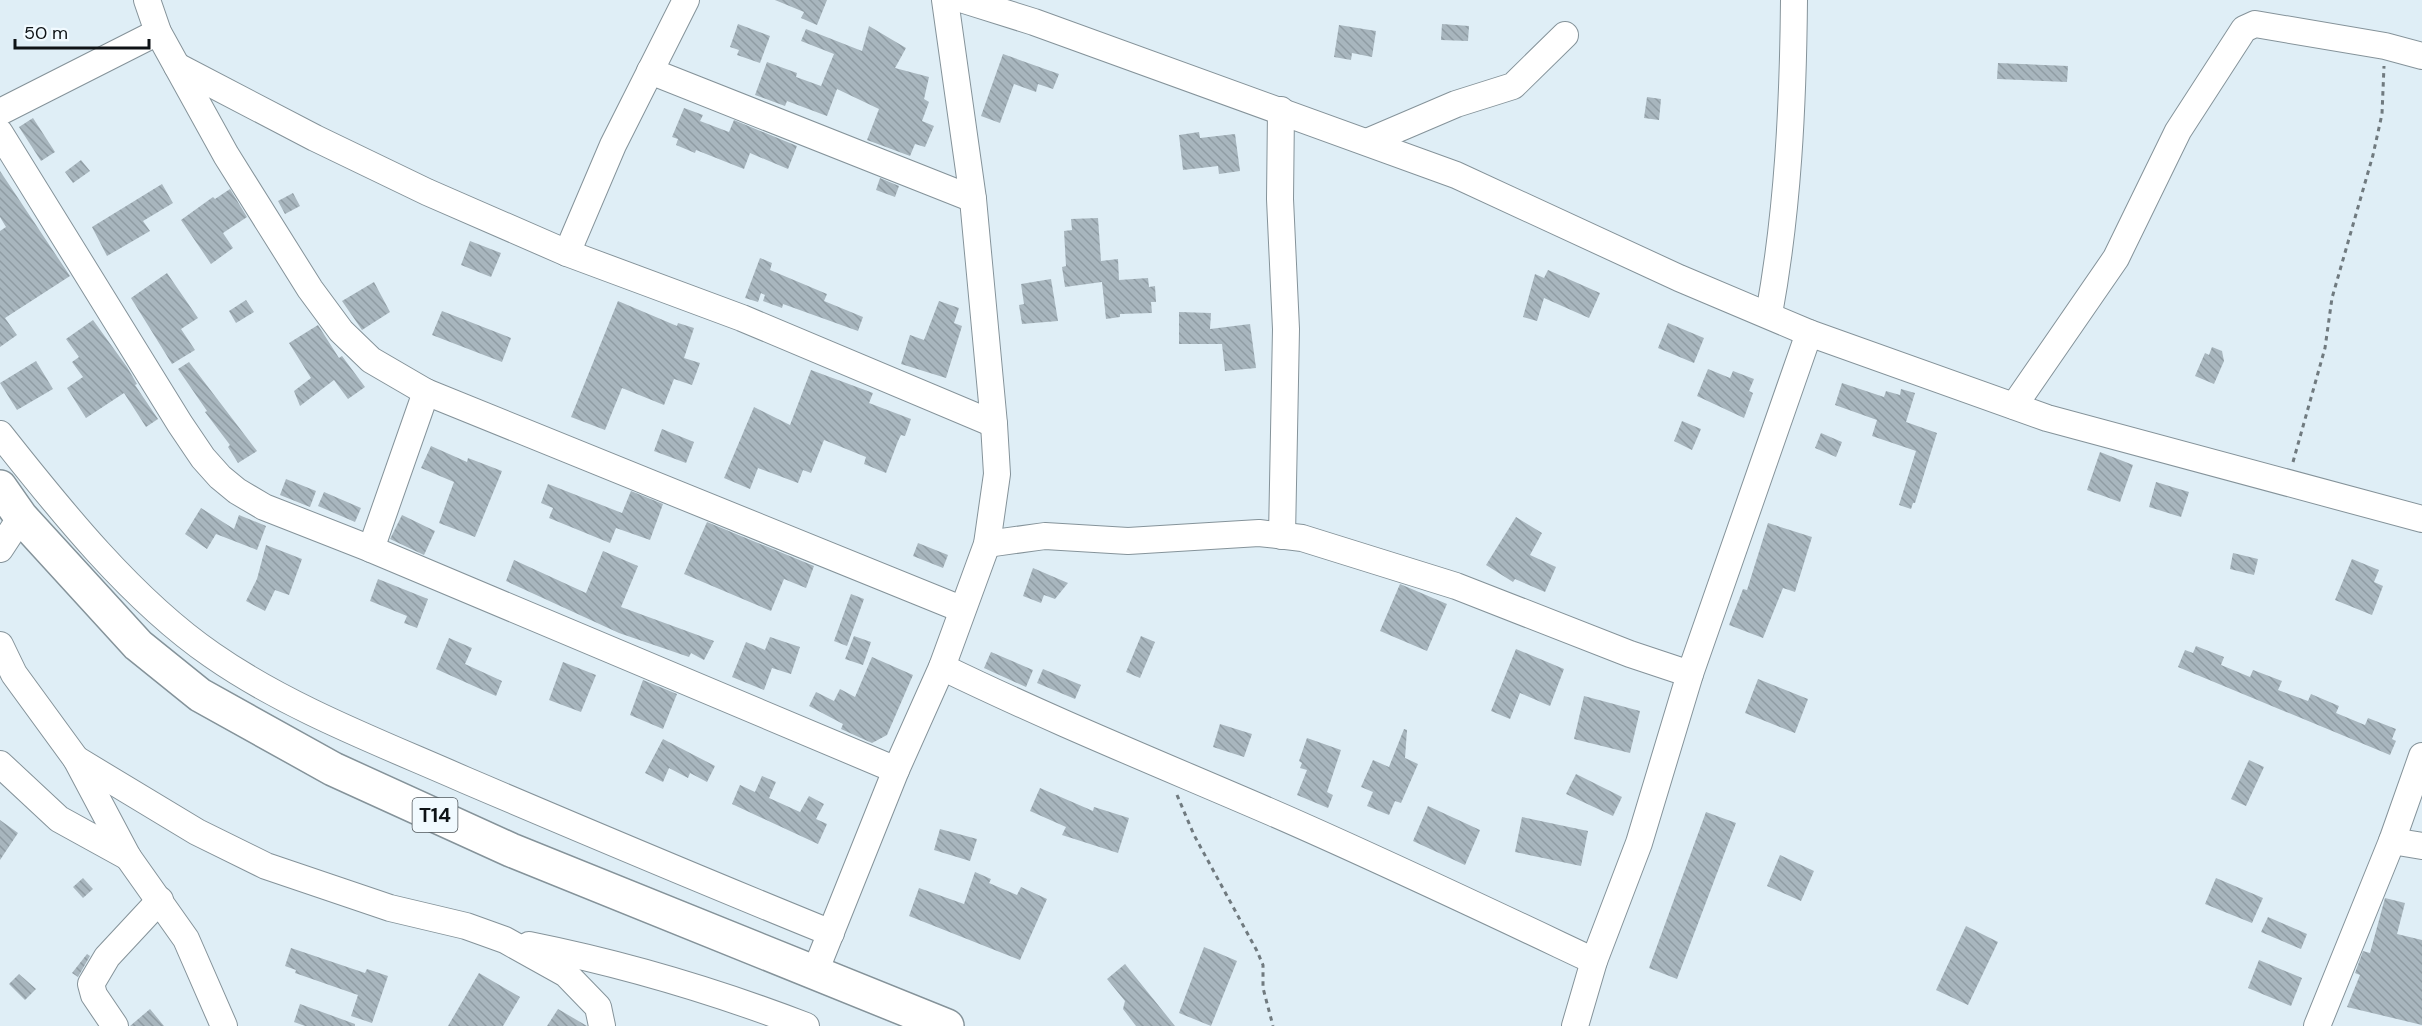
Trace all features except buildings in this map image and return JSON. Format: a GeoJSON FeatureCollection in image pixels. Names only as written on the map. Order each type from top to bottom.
{"type":"FeatureCollection","features":[{"type":"Feature","properties":{"kind":"highway","name":"T14"},"geometry":{"type":"LineString","coordinates":[[0,488],[21,517],[138,645],[200,695],[333,769],[501,845],[647,907],[947,1026]]}},
{"type":"Feature","properties":{"kind":"street"},"geometry":{"type":"LineString","coordinates":[[567,254],[613,146],[686,0]]}},
{"type":"Feature","properties":{"kind":"street"},"geometry":{"type":"LineString","coordinates":[[815,972],[896,770],[942,667],[961,609],[987,544],[997,474],[973,199],[945,0]]}},
{"type":"Feature","properties":{"kind":"street"},"geometry":{"type":"LineString","coordinates":[[963,0],[1034,22],[1456,175],[1679,278],[1769,314],[1809,333],[2014,406],[2104,435],[2287,480],[2422,519]]}},
{"type":"Feature","properties":{"kind":"street"},"geometry":{"type":"LineString","coordinates":[[1769,314],[1781,246],[1789,167],[1794,0]]}},
{"type":"Feature","properties":{"kind":"street"},"geometry":{"type":"LineString","coordinates":[[147,2],[158,32],[226,155],[310,289],[341,331],[371,360],[426,392],[961,609]]}},
{"type":"Feature","properties":{"kind":"street"},"geometry":{"type":"LineString","coordinates":[[2014,406],[2111,267],[2178,131],[2244,29],[2255,24],[2385,46],[2422,56]]}},
{"type":"Feature","properties":{"kind":"street"},"geometry":{"type":"LineString","coordinates":[[0,112],[158,32]]}},
{"type":"Feature","properties":{"kind":"street"},"geometry":{"type":"LineString","coordinates":[[1367,142],[1456,104],[1513,86],[1565,35]]}},
{"type":"Feature","properties":{"kind":"street"},"geometry":{"type":"LineString","coordinates":[[177,66],[315,138],[427,192],[567,254],[742,318],[994,424]]}},
{"type":"Feature","properties":{"kind":"street"},"geometry":{"type":"LineString","coordinates":[[650,71],[973,199]]}},
{"type":"Feature","properties":{"kind":"street"},"geometry":{"type":"LineString","coordinates":[[1281,110],[1280,189],[1286,329],[1282,536]]}},
{"type":"Feature","properties":{"kind":"street"},"geometry":{"type":"LineString","coordinates":[[0,133],[144,371],[203,458],[237,491],[264,507],[371,549],[896,770]]}},
{"type":"Feature","properties":{"kind":"street"},"geometry":{"type":"LineString","coordinates":[[1575,1026],[1594,961],[1640,843],[1690,674],[1809,333]]}},
{"type":"Feature","properties":{"kind":"street"},"geometry":{"type":"LineString","coordinates":[[371,549],[426,392]]}},
{"type":"Feature","properties":{"kind":"street"},"geometry":{"type":"LineString","coordinates":[[0,434],[101,555],[159,611],[212,655],[314,714],[667,866],[831,933]]}},
{"type":"Feature","properties":{"kind":"street"},"geometry":{"type":"LineString","coordinates":[[0,549],[21,517]]}},
{"type":"Feature","properties":{"kind":"street"},"geometry":{"type":"LineString","coordinates":[[987,544],[1045,536],[1128,541],[1259,533],[1302,538],[1456,586],[1630,654],[1690,674]]}},
{"type":"Feature","properties":{"kind":"street"},"geometry":{"type":"LineString","coordinates":[[0,645],[14,674],[76,759],[128,857],[186,939],[224,1026]]}},
{"type":"Feature","properties":{"kind":"street"},"geometry":{"type":"LineString","coordinates":[[942,667],[1019,704],[1425,881],[1594,961]]}},
{"type":"Feature","properties":{"kind":"street"},"geometry":{"type":"LineString","coordinates":[[2317,1026],[2392,841],[2422,756]]}},
{"type":"Feature","properties":{"kind":"street"},"geometry":{"type":"LineString","coordinates":[[76,759],[196,832],[266,866],[390,908],[466,926],[506,940],[611,962],[712,992],[806,1026]]}},
{"type":"Feature","properties":{"kind":"street"},"geometry":{"type":"LineString","coordinates":[[0,764],[59,819],[128,857]]}},
{"type":"Feature","properties":{"kind":"street"},"geometry":{"type":"LineString","coordinates":[[2392,841],[2422,846]]}},
{"type":"Feature","properties":{"kind":"street"},"geometry":{"type":"LineString","coordinates":[[115,1026],[94,995],[91,984],[107,957],[160,900]]}},
{"type":"Feature","properties":{"kind":"street"},"geometry":{"type":"LineString","coordinates":[[506,940],[566,974],[598,1007],[602,1026]]}},
{"type":"Feature","properties":{"kind":"path"},"geometry":{"type":"LineString","coordinates":[[2287,480],[2325,348],[2332,298],[2375,145],[2383,103],[2385,46]]}},
{"type":"Feature","properties":{"kind":"path"},"geometry":{"type":"LineString","coordinates":[[1165,768],[1194,835],[1263,965],[1263,988],[1273,1026]]}}]}
